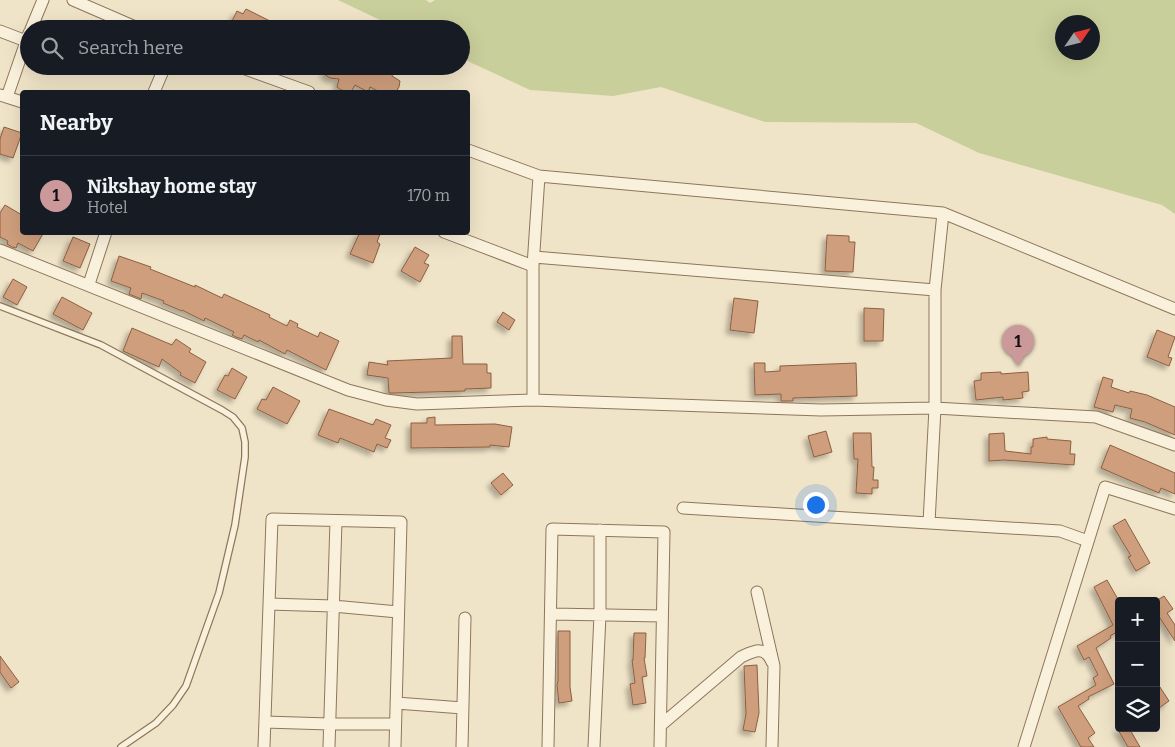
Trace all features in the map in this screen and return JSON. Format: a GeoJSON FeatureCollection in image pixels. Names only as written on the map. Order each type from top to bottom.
{"type":"FeatureCollection","features":[{"type":"Feature","properties":{"kind":"street"},"geometry":{"type":"LineString","coordinates":[[34,20],[43,0]]}},
{"type":"Feature","properties":{"kind":"street"},"geometry":{"type":"LineString","coordinates":[[72,0],[119,20]]}},
{"type":"Feature","properties":{"kind":"street"},"geometry":{"type":"LineString","coordinates":[[0,31],[20,35]]}},
{"type":"Feature","properties":{"kind":"street"},"geometry":{"type":"LineString","coordinates":[[20,54],[3,96],[20,101]]}},
{"type":"Feature","properties":{"kind":"street"},"geometry":{"type":"LineString","coordinates":[[155,90],[161,75]]}},
{"type":"Feature","properties":{"kind":"street"},"geometry":{"type":"LineString","coordinates":[[263,75],[304,90]]}},
{"type":"Feature","properties":{"kind":"street"},"geometry":{"type":"LineString","coordinates":[[470,151],[539,176],[943,213],[1175,309]]}},
{"type":"Feature","properties":{"kind":"street"},"geometry":{"type":"LineString","coordinates":[[533,400],[534,262],[539,176]]}},
{"type":"Feature","properties":{"kind":"street"},"geometry":{"type":"LineString","coordinates":[[929,523],[935,408],[934,290],[943,213]]}},
{"type":"Feature","properties":{"kind":"street"},"geometry":{"type":"LineString","coordinates":[[89,284],[105,235]]}},
{"type":"Feature","properties":{"kind":"street"},"geometry":{"type":"LineString","coordinates":[[453,235],[534,262],[934,290]]}},
{"type":"Feature","properties":{"kind":"street"},"geometry":{"type":"LineString","coordinates":[[0,250],[89,284],[348,390],[386,400],[417,404],[533,400],[821,410],[935,408],[1096,417],[1175,446]]}},
{"type":"Feature","properties":{"kind":"street"},"geometry":{"type":"LineString","coordinates":[[1024,747],[1105,487],[1175,509]]}},
{"type":"Feature","properties":{"kind":"street"},"geometry":{"type":"LineString","coordinates":[[683,508],[1060,531],[1088,541]]}},
{"type":"Feature","properties":{"kind":"street"},"geometry":{"type":"LineString","coordinates":[[264,747],[272,519],[401,522],[395,747]]}},
{"type":"Feature","properties":{"kind":"street"},"geometry":{"type":"LineString","coordinates":[[329,747],[336,521]]}},
{"type":"Feature","properties":{"kind":"street"},"geometry":{"type":"LineString","coordinates":[[548,747],[552,529],[664,532],[660,747]]}},
{"type":"Feature","properties":{"kind":"street"},"geometry":{"type":"LineString","coordinates":[[594,747],[600,615],[600,530]]}},
{"type":"Feature","properties":{"kind":"street"},"geometry":{"type":"LineString","coordinates":[[757,592],[774,666],[772,747]]}},
{"type":"Feature","properties":{"kind":"street"},"geometry":{"type":"LineString","coordinates":[[269,604],[333,606],[398,612]]}},
{"type":"Feature","properties":{"kind":"street"},"geometry":{"type":"LineString","coordinates":[[551,614],[662,616]]}},
{"type":"Feature","properties":{"kind":"street"},"geometry":{"type":"LineString","coordinates":[[462,747],[465,618]]}},
{"type":"Feature","properties":{"kind":"street"},"geometry":{"type":"LineString","coordinates":[[661,725],[741,657],[755,650],[763,651],[769,655],[774,666]]}},
{"type":"Feature","properties":{"kind":"street"},"geometry":{"type":"LineString","coordinates":[[396,704],[463,708]]}},
{"type":"Feature","properties":{"kind":"street"},"geometry":{"type":"LineString","coordinates":[[265,722],[395,724]]}},
{"type":"Feature","properties":{"kind":"lane"},"geometry":{"type":"LineString","coordinates":[[0,306],[101,345],[222,410],[233,417],[242,428],[246,442],[246,457],[235,525],[219,593],[186,686],[156,723],[121,747]]}},
{"type":"Feature","properties":{"kind":"green space"},"geometry":{"type":"Polygon","coordinates":[[[338,0],[426,0],[430,3],[435,0],[1175,0],[1175,214],[1162,205],[979,153],[916,123],[765,122],[661,87],[613,96],[530,90],[470,62],[470,20],[380,20],[338,0]]]}},
{"type":"Feature","properties":{"kind":"building"},"geometry":{"type":"Polygon","coordinates":[[[246,9],[268,20],[232,20],[237,11],[243,14],[246,9]]]}},
{"type":"Feature","properties":{"kind":"building"},"geometry":{"type":"Polygon","coordinates":[[[326,75],[392,75],[400,81],[397,90],[376,90],[370,87],[369,90],[364,90],[355,85],[352,90],[341,90],[337,87],[339,79],[330,78],[326,75]]]}},
{"type":"Feature","properties":{"kind":"building"},"geometry":{"type":"Polygon","coordinates":[[[4,127],[20,132],[20,139],[13,158],[0,154],[0,139],[4,127]]]}},
{"type":"Feature","properties":{"kind":"building"},"geometry":{"type":"Polygon","coordinates":[[[5,205],[20,214],[20,235],[42,235],[33,251],[18,243],[16,248],[12,247],[7,244],[8,241],[0,237],[0,213],[5,205]]]}},
{"type":"Feature","properties":{"kind":"building"},"geometry":{"type":"Polygon","coordinates":[[[359,235],[380,235],[377,242],[380,244],[373,263],[350,254],[359,235]]]}},
{"type":"Feature","properties":{"kind":"building"},"geometry":{"type":"Polygon","coordinates":[[[827,235],[849,236],[849,242],[855,242],[853,272],[825,271],[827,235]]]}},
{"type":"Feature","properties":{"kind":"building"},"geometry":{"type":"Polygon","coordinates":[[[73,237],[90,244],[80,268],[63,261],[73,237]]]}},
{"type":"Feature","properties":{"kind":"building"},"geometry":{"type":"Polygon","coordinates":[[[415,247],[429,255],[424,263],[429,265],[420,282],[401,271],[415,247]]]}},
{"type":"Feature","properties":{"kind":"building"},"geometry":{"type":"Polygon","coordinates":[[[119,256],[151,267],[150,269],[195,287],[195,285],[222,298],[224,294],[270,315],[269,317],[287,326],[290,320],[298,324],[297,327],[318,337],[320,332],[339,341],[326,370],[287,350],[285,354],[259,340],[258,342],[244,335],[242,339],[236,337],[232,335],[234,332],[205,318],[204,321],[163,303],[164,301],[142,293],[141,299],[129,294],[131,288],[111,281],[119,256]]]}},
{"type":"Feature","properties":{"kind":"building"},"geometry":{"type":"Polygon","coordinates":[[[13,279],[27,287],[17,305],[3,297],[13,279]]]}},
{"type":"Feature","properties":{"kind":"building"},"geometry":{"type":"Polygon","coordinates":[[[62,297],[92,313],[83,330],[53,314],[62,297]]]}},
{"type":"Feature","properties":{"kind":"building"},"geometry":{"type":"Polygon","coordinates":[[[734,298],[758,301],[754,333],[730,330],[734,298]]]}},
{"type":"Feature","properties":{"kind":"building"},"geometry":{"type":"Polygon","coordinates":[[[864,308],[884,309],[883,341],[864,341],[864,308]]]}},
{"type":"Feature","properties":{"kind":"building"},"geometry":{"type":"Polygon","coordinates":[[[503,312],[515,320],[509,330],[497,322],[503,312]]]}},
{"type":"Feature","properties":{"kind":"building"},"geometry":{"type":"Polygon","coordinates":[[[132,328],[172,345],[176,339],[191,349],[189,352],[206,362],[195,383],[180,375],[181,373],[162,359],[159,367],[123,351],[132,328]]]}},
{"type":"Feature","properties":{"kind":"building"},"geometry":{"type":"Polygon","coordinates":[[[1157,330],[1175,337],[1168,357],[1172,358],[1169,366],[1147,357],[1157,330]]]}},
{"type":"Feature","properties":{"kind":"building"},"geometry":{"type":"Polygon","coordinates":[[[452,336],[462,336],[463,364],[487,364],[487,373],[491,373],[491,388],[465,389],[465,391],[389,393],[388,378],[367,375],[369,362],[388,365],[387,361],[452,358],[452,336]]]}},
{"type":"Feature","properties":{"kind":"building"},"geometry":{"type":"Polygon","coordinates":[[[754,363],[765,363],[765,372],[780,371],[780,366],[856,363],[857,396],[793,398],[793,401],[781,401],[781,394],[755,395],[754,363]]]}},
{"type":"Feature","properties":{"kind":"building"},"geometry":{"type":"Polygon","coordinates":[[[232,368],[247,377],[235,399],[217,390],[225,375],[228,376],[232,368]]]}},
{"type":"Feature","properties":{"kind":"building"},"geometry":{"type":"Polygon","coordinates":[[[1001,372],[1001,374],[1028,372],[1029,391],[1022,392],[1023,398],[1003,400],[1003,397],[976,400],[974,381],[981,380],[981,373],[1001,372]]]}},
{"type":"Feature","properties":{"kind":"building"},"geometry":{"type":"Polygon","coordinates":[[[1103,377],[1113,380],[1111,387],[1129,393],[1130,391],[1147,395],[1175,407],[1175,435],[1145,422],[1130,418],[1132,409],[1115,405],[1113,412],[1094,407],[1103,377]]]}},
{"type":"Feature","properties":{"kind":"building"},"geometry":{"type":"Polygon","coordinates":[[[273,387],[300,401],[287,424],[257,409],[262,399],[266,400],[273,387]]]}},
{"type":"Feature","properties":{"kind":"building"},"geometry":{"type":"Polygon","coordinates":[[[329,409],[373,425],[376,419],[391,425],[385,438],[391,440],[387,448],[377,444],[374,452],[340,438],[338,443],[318,435],[329,409]]]}},
{"type":"Feature","properties":{"kind":"building"},"geometry":{"type":"Polygon","coordinates":[[[435,417],[435,425],[495,424],[512,427],[509,447],[490,445],[490,447],[411,448],[411,423],[427,423],[427,418],[435,417]]]}},
{"type":"Feature","properties":{"kind":"building"},"geometry":{"type":"Polygon","coordinates":[[[826,431],[832,452],[814,457],[808,436],[826,431]]]}},
{"type":"Feature","properties":{"kind":"building"},"geometry":{"type":"Polygon","coordinates":[[[853,433],[871,433],[872,467],[874,467],[873,480],[878,480],[878,488],[872,488],[872,494],[856,493],[858,459],[854,459],[853,433]]]}},
{"type":"Feature","properties":{"kind":"building"},"geometry":{"type":"Polygon","coordinates":[[[1004,433],[1005,451],[1031,454],[1033,439],[1047,437],[1047,439],[1071,441],[1070,454],[1075,454],[1074,465],[1004,460],[989,461],[989,434],[1004,433]]]}},
{"type":"Feature","properties":{"kind":"building"},"geometry":{"type":"Polygon","coordinates":[[[1110,445],[1175,473],[1175,494],[1161,488],[1159,493],[1101,468],[1110,445]]]}},
{"type":"Feature","properties":{"kind":"building"},"geometry":{"type":"Polygon","coordinates":[[[503,473],[513,485],[501,495],[491,483],[503,473]]]}},
{"type":"Feature","properties":{"kind":"building"},"geometry":{"type":"Polygon","coordinates":[[[1125,519],[1150,563],[1136,571],[1128,557],[1131,556],[1113,526],[1125,519]]]}},
{"type":"Feature","properties":{"kind":"building"},"geometry":{"type":"Polygon","coordinates":[[[1107,580],[1117,597],[1115,597],[1115,633],[1096,648],[1114,684],[1088,697],[1089,699],[1078,706],[1095,733],[1088,738],[1094,747],[1081,747],[1058,707],[1096,685],[1093,678],[1098,675],[1089,657],[1084,660],[1077,646],[1113,625],[1094,587],[1107,580]]]}},
{"type":"Feature","properties":{"kind":"building"},"geometry":{"type":"Polygon","coordinates":[[[1164,596],[1173,609],[1167,613],[1175,625],[1175,641],[1160,618],[1160,598],[1164,596]]]}},
{"type":"Feature","properties":{"kind":"building"},"geometry":{"type":"Polygon","coordinates":[[[558,631],[570,631],[570,687],[572,701],[559,703],[557,685],[558,631]]]}},
{"type":"Feature","properties":{"kind":"building"},"geometry":{"type":"Polygon","coordinates":[[[634,633],[646,633],[644,658],[647,676],[642,677],[646,703],[633,705],[630,684],[635,683],[632,660],[634,633]]]}},
{"type":"Feature","properties":{"kind":"building"},"geometry":{"type":"Polygon","coordinates":[[[0,656],[19,682],[11,688],[0,672],[0,656]]]}},
{"type":"Feature","properties":{"kind":"building"},"geometry":{"type":"Polygon","coordinates":[[[757,665],[759,713],[755,732],[743,730],[746,714],[744,666],[757,665]]]}},
{"type":"Feature","properties":{"kind":"building"},"geometry":{"type":"Polygon","coordinates":[[[1160,687],[1169,701],[1160,707],[1160,687]]]}},
{"type":"Feature","properties":{"kind":"building"},"geometry":{"type":"Polygon","coordinates":[[[1119,732],[1131,732],[1140,747],[1128,747],[1119,732]]]}},
{"type":"Feature","properties":{"kind":"place","name":"Nikshay home stay"},"geometry":{"type":"Point","coordinates":[1018,366]}}]}
